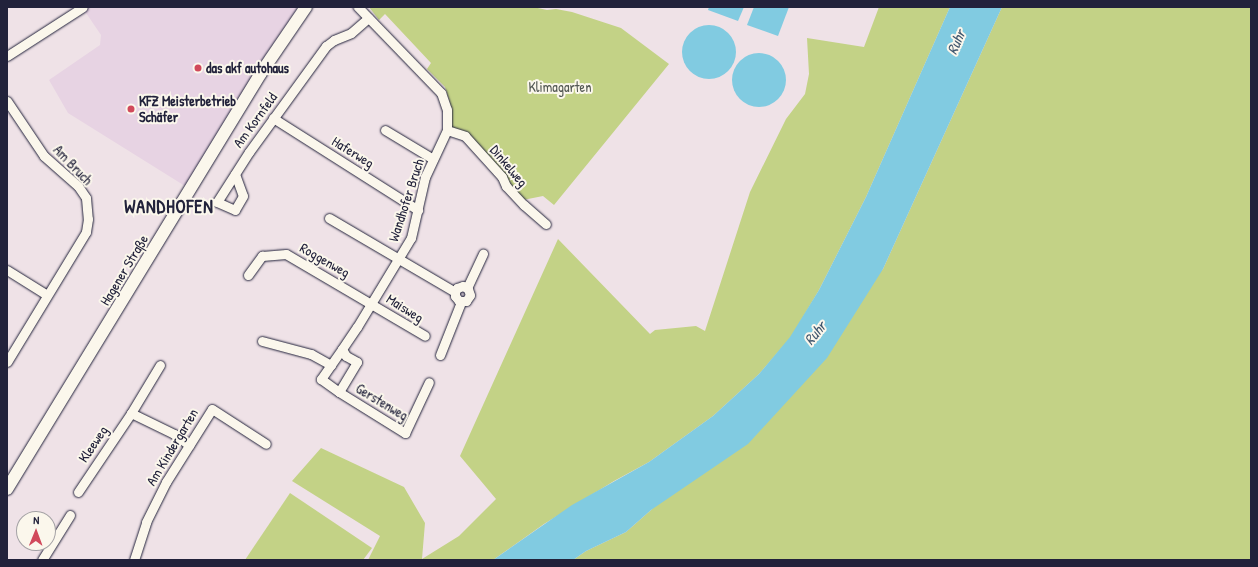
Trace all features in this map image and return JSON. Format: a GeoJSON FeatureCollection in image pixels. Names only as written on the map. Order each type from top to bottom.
{"type":"FeatureCollection","features":[{"type":"Feature","properties":{"kind":"main road","name":"Hagener Straße"},"geometry":{"type":"LineString","coordinates":[[7,489],[262,73],[306,7]]}},
{"type":"Feature","properties":{"kind":"street"},"geometry":{"type":"LineString","coordinates":[[7,56],[83,7]]}},
{"type":"Feature","properties":{"kind":"street","name":"Wandhofer Bruch"},"geometry":{"type":"LineString","coordinates":[[339,392],[321,379],[357,327],[370,303],[399,260],[411,238],[425,177],[447,130],[447,110],[441,93],[358,7]]}},
{"type":"Feature","properties":{"kind":"street","name":"Am Kornfeld"},"geometry":{"type":"LineString","coordinates":[[235,174],[273,118],[326,46],[334,40],[351,33],[368,18]]}},
{"type":"Feature","properties":{"kind":"street","name":"Am Bruch"},"geometry":{"type":"LineString","coordinates":[[7,101],[44,156],[78,186],[86,198],[88,219],[86,232],[7,362]]}},
{"type":"Feature","properties":{"kind":"street","name":"Haferweg"},"geometry":{"type":"LineString","coordinates":[[273,118],[418,210]]}},
{"type":"Feature","properties":{"kind":"street"},"geometry":{"type":"LineString","coordinates":[[385,130],[433,160]]}},
{"type":"Feature","properties":{"kind":"street","name":"Dinkelweg"},"geometry":{"type":"LineString","coordinates":[[447,130],[465,136],[502,177],[506,186],[515,196],[546,224]]}},
{"type":"Feature","properties":{"kind":"street"},"geometry":{"type":"LineString","coordinates":[[329,218],[454,292],[456,299],[461,302],[466,301],[470,297],[470,293],[467,288]]}},
{"type":"Feature","properties":{"kind":"street"},"geometry":{"type":"LineString","coordinates":[[467,288],[483,253]]}},
{"type":"Feature","properties":{"kind":"street","name":"Roggenweg"},"geometry":{"type":"LineString","coordinates":[[248,275],[262,256],[286,254],[370,303]]}},
{"type":"Feature","properties":{"kind":"street"},"geometry":{"type":"LineString","coordinates":[[7,270],[47,294]]}},
{"type":"Feature","properties":{"kind":"street"},"geometry":{"type":"LineString","coordinates":[[454,292],[458,287],[467,288]]}},
{"type":"Feature","properties":{"kind":"street"},"geometry":{"type":"LineString","coordinates":[[440,355],[461,302]]}},
{"type":"Feature","properties":{"kind":"street","name":"Maisweg"},"geometry":{"type":"LineString","coordinates":[[370,303],[425,336]]}},
{"type":"Feature","properties":{"kind":"street"},"geometry":{"type":"LineString","coordinates":[[262,341],[311,354],[331,365]]}},
{"type":"Feature","properties":{"kind":"street"},"geometry":{"type":"LineString","coordinates":[[339,392],[357,362],[346,356],[342,349]]}},
{"type":"Feature","properties":{"kind":"street","name":"Kleeweg"},"geometry":{"type":"LineString","coordinates":[[78,492],[131,413],[160,365]]}},
{"type":"Feature","properties":{"kind":"street","name":"Gerstenweg"},"geometry":{"type":"LineString","coordinates":[[339,392],[405,433],[429,382]]}},
{"type":"Feature","properties":{"kind":"street","name":"Am Kindergarten"},"geometry":{"type":"LineString","coordinates":[[134,560],[146,522],[157,500],[212,409],[266,444]]}},
{"type":"Feature","properties":{"kind":"street"},"geometry":{"type":"LineString","coordinates":[[131,413],[174,434],[189,445]]}},
{"type":"Feature","properties":{"kind":"street"},"geometry":{"type":"LineString","coordinates":[[42,560],[70,515]]}},
{"type":"Feature","properties":{"kind":"shaded area"},"geometry":{"type":"Polygon","coordinates":[[[88,7],[298,7],[185,186],[68,113],[49,80],[100,45],[101,35],[84,10],[88,7]]]}},
{"type":"Feature","properties":{"kind":"green space","name":"Klimagarten"},"geometry":{"type":"Polygon","coordinates":[[[369,7],[533,7],[572,12],[621,28],[669,64],[554,205],[543,196],[523,200],[451,126],[450,103],[445,87],[427,69],[431,63],[385,14],[379,20],[369,7]]]}},
{"type":"Feature","properties":{"kind":"green space"},"geometry":{"type":"Polygon","coordinates":[[[879,7],[950,7],[866,197],[819,290],[791,337],[759,374],[713,416],[649,462],[614,481],[544,524],[493,560],[368,560],[380,536],[292,481],[321,448],[404,487],[425,523],[422,559],[459,536],[496,499],[460,456],[558,239],[650,334],[655,330],[696,326],[705,331],[750,192],[786,119],[805,94],[809,74],[807,38],[864,47],[879,7]]]}},
{"type":"Feature","properties":{"kind":"green space"},"geometry":{"type":"Polygon","coordinates":[[[1002,7],[1251,7],[1251,560],[573,560],[586,551],[626,532],[651,510],[883,269],[1002,7]]]}},
{"type":"Feature","properties":{"kind":"green space"},"geometry":{"type":"Polygon","coordinates":[[[290,493],[372,548],[363,560],[245,560],[290,493]]]}},
{"type":"Feature","properties":{"kind":"water"},"geometry":{"type":"Polygon","coordinates":[[[709,7],[744,7],[738,21],[708,10],[709,7]]]}},
{"type":"Feature","properties":{"kind":"water"},"geometry":{"type":"Polygon","coordinates":[[[754,7],[789,7],[778,36],[747,25],[754,7]]]}},
{"type":"Feature","properties":{"kind":"water","name":"Ruhr"},"geometry":{"type":"Polygon","coordinates":[[[950,7],[1002,7],[883,269],[827,358],[748,444],[651,510],[626,532],[586,551],[573,560],[493,560],[572,505],[649,462],[713,416],[759,374],[790,337],[819,290],[866,197],[950,7]]]}},
{"type":"Feature","properties":{"kind":"water"},"geometry":{"type":"Polygon","coordinates":[[[709,25],[719,27],[728,33],[734,42],[736,52],[734,62],[728,71],[719,77],[709,79],[699,77],[690,71],[684,62],[682,52],[684,42],[690,33],[699,27],[709,25]]]}},
{"type":"Feature","properties":{"kind":"water"},"geometry":{"type":"Polygon","coordinates":[[[759,53],[769,55],[778,61],[784,70],[786,80],[784,90],[778,99],[769,105],[759,107],[749,105],[740,99],[734,90],[732,80],[734,70],[740,61],[749,55],[759,53]]]}},
{"type":"Feature","properties":{"kind":"place","name":"das akf autohaus"},"geometry":{"type":"Point","coordinates":[198,68]}},
{"type":"Feature","properties":{"kind":"place","name":"KFZ Meisterbetrieb Schäfer"},"geometry":{"type":"Point","coordinates":[131,109]}},
{"type":"Feature","properties":{"kind":"district","name":"WANDHOFEN"},"geometry":{"type":"Point","coordinates":[169,207]}}]}
